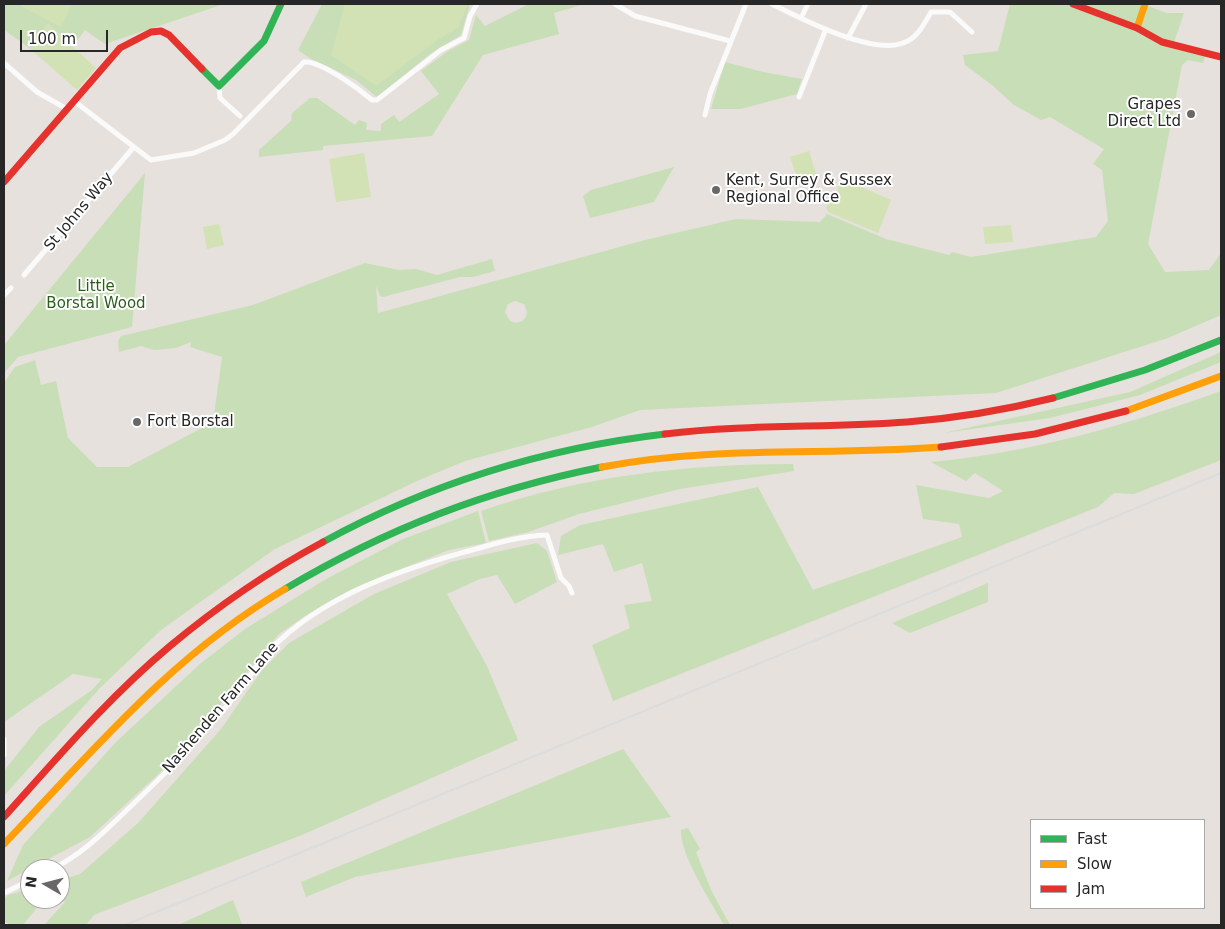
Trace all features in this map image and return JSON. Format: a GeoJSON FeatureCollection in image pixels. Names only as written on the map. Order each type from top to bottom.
{"type":"FeatureCollection","features":[{"type":"Feature","properties":{"kind":"main road"},"geometry":{"type":"LineString","coordinates":[[4,182],[120,48],[151,32],[161,31],[169,35],[220,86],[264,41],[281,4]]}},
{"type":"Feature","properties":{"kind":"main road"},"geometry":{"type":"LineString","coordinates":[[1073,4],[1137,28],[1162,42],[1221,57]]}},
{"type":"Feature","properties":{"kind":"main road"},"geometry":{"type":"LineString","coordinates":[[1137,28],[1145,4]]}},
{"type":"Feature","properties":{"kind":"main road"},"geometry":{"type":"LineString","coordinates":[[4,816],[104,708],[152,662],[208,616],[235,596],[313,547],[427,492],[530,458],[592,444],[651,434],[738,426],[905,422],[1004,410],[1082,392],[1122,380],[1221,340]]}},
{"type":"Feature","properties":{"kind":"main road"},"geometry":{"type":"LineString","coordinates":[[4,844],[115,724],[194,652],[266,600],[319,568],[385,535],[431,515],[504,490],[551,477],[639,460],[711,453],[922,449],[969,445],[1029,435],[1123,412],[1166,398],[1221,376]]}},
{"type":"Feature","properties":{"kind":"street"},"geometry":{"type":"LineString","coordinates":[[74,101],[133,148],[154,160],[184,156],[211,148],[233,134],[305,61],[313,62],[352,84],[372,100],[377,100],[440,50],[464,38],[470,16],[477,4]]}},
{"type":"Feature","properties":{"kind":"street"},"geometry":{"type":"LineString","coordinates":[[615,4],[635,16],[730,41]]}},
{"type":"Feature","properties":{"kind":"street"},"geometry":{"type":"LineString","coordinates":[[704,115],[730,41],[746,4]]}},
{"type":"Feature","properties":{"kind":"street"},"geometry":{"type":"LineString","coordinates":[[772,4],[848,38],[887,46],[904,43],[916,36],[931,12],[950,12],[972,32]]}},
{"type":"Feature","properties":{"kind":"street"},"geometry":{"type":"LineString","coordinates":[[800,18],[808,4]]}},
{"type":"Feature","properties":{"kind":"street"},"geometry":{"type":"LineString","coordinates":[[848,38],[866,4]]}},
{"type":"Feature","properties":{"kind":"street"},"geometry":{"type":"LineString","coordinates":[[799,97],[826,29]]}},
{"type":"Feature","properties":{"kind":"street"},"geometry":{"type":"LineString","coordinates":[[4,63],[37,92],[67,109]]}},
{"type":"Feature","properties":{"kind":"street"},"geometry":{"type":"LineString","coordinates":[[220,86],[220,98],[240,116]]}},
{"type":"Feature","properties":{"kind":"street","name":"St Johns Way"},"geometry":{"type":"LineString","coordinates":[[24,275],[133,148]]}},
{"type":"Feature","properties":{"kind":"street"},"geometry":{"type":"LineString","coordinates":[[4,296],[11,288]]}},
{"type":"Feature","properties":{"kind":"street","name":"Nashenden Farm Lane"},"geometry":{"type":"LineString","coordinates":[[68,859],[90,845],[183,756],[236,695],[264,657],[283,637],[315,614],[346,597],[395,574],[446,557],[506,541],[540,535],[547,535],[561,578],[569,586],[572,593]]}},
{"type":"Feature","properties":{"kind":"street"},"geometry":{"type":"LineString","coordinates":[[4,739],[4,755]]}},
{"type":"Feature","properties":{"kind":"street"},"geometry":{"type":"LineString","coordinates":[[4,893],[20,885]]}},
{"type":"Feature","properties":{"kind":"green space"},"geometry":{"type":"Polygon","coordinates":[[[4,4],[224,4],[105,44],[85,30],[73,46],[48,24],[28,47],[4,30],[4,4]]]}},
{"type":"Feature","properties":{"kind":"green space"},"geometry":{"type":"Polygon","coordinates":[[[17,4],[72,4],[61,27],[17,4]]]}},
{"type":"Feature","properties":{"kind":"green space"},"geometry":{"type":"Polygon","coordinates":[[[322,4],[470,4],[461,35],[430,54],[377,97],[356,80],[311,59],[298,50],[322,4]]]}},
{"type":"Feature","properties":{"kind":"green space"},"geometry":{"type":"Polygon","coordinates":[[[345,4],[468,4],[458,28],[439,39],[376,86],[331,55],[345,4]]]}},
{"type":"Feature","properties":{"kind":"green space"},"geometry":{"type":"Polygon","coordinates":[[[529,4],[585,4],[554,13],[559,34],[483,55],[432,136],[323,146],[323,150],[259,157],[259,150],[291,121],[292,113],[310,98],[317,98],[355,125],[359,120],[367,123],[366,130],[381,131],[381,124],[394,115],[399,122],[439,94],[421,71],[448,51],[469,40],[476,15],[485,26],[529,4]]]}},
{"type":"Feature","properties":{"kind":"green space"},"geometry":{"type":"Polygon","coordinates":[[[1010,4],[1142,4],[1167,13],[1184,13],[1173,45],[1206,54],[1203,63],[1188,60],[1182,65],[1148,244],[1165,272],[1209,270],[1221,253],[1221,315],[1168,338],[996,393],[640,410],[592,427],[465,461],[417,481],[275,549],[161,630],[100,688],[4,796],[4,771],[39,727],[92,690],[102,679],[73,674],[4,722],[4,383],[15,367],[35,360],[41,385],[56,381],[68,438],[97,467],[128,467],[213,422],[222,357],[190,347],[191,342],[176,348],[154,350],[141,346],[119,352],[118,341],[121,336],[253,305],[365,263],[399,270],[416,269],[437,275],[492,259],[495,271],[473,277],[460,277],[383,297],[380,296],[376,286],[378,313],[645,240],[736,219],[820,222],[827,214],[886,239],[949,255],[952,252],[971,257],[1096,237],[1108,221],[1102,170],[1093,164],[1104,149],[1050,117],[1041,120],[1014,105],[992,85],[965,65],[963,55],[998,51],[1010,4]],[[515,301],[508,304],[505,312],[510,321],[516,323],[524,320],[527,312],[524,304],[515,301]]]}},
{"type":"Feature","properties":{"kind":"green space"},"geometry":{"type":"Polygon","coordinates":[[[48,24],[96,68],[77,90],[28,47],[48,24]]]}},
{"type":"Feature","properties":{"kind":"green space"},"geometry":{"type":"Polygon","coordinates":[[[725,62],[763,72],[802,79],[797,94],[741,109],[711,109],[725,62]]]}},
{"type":"Feature","properties":{"kind":"green space"},"geometry":{"type":"Polygon","coordinates":[[[809,151],[817,177],[799,183],[790,157],[809,151]]]}},
{"type":"Feature","properties":{"kind":"green space"},"geometry":{"type":"Polygon","coordinates":[[[364,153],[371,197],[336,202],[329,159],[364,153]]]}},
{"type":"Feature","properties":{"kind":"green space"},"geometry":{"type":"Polygon","coordinates":[[[674,167],[654,202],[590,218],[583,196],[591,190],[674,167]]]}},
{"type":"Feature","properties":{"kind":"green space","name":"Little Borstal Wood"},"geometry":{"type":"Polygon","coordinates":[[[145,173],[132,327],[18,357],[4,373],[4,345],[145,173]]]}},
{"type":"Feature","properties":{"kind":"green space"},"geometry":{"type":"Polygon","coordinates":[[[841,178],[891,200],[878,233],[828,212],[826,207],[837,192],[841,178]]]}},
{"type":"Feature","properties":{"kind":"green space"},"geometry":{"type":"Polygon","coordinates":[[[219,224],[224,245],[207,249],[203,227],[219,224]]]}},
{"type":"Feature","properties":{"kind":"green space"},"geometry":{"type":"Polygon","coordinates":[[[1011,225],[1013,242],[985,244],[983,227],[1011,225]]]}},
{"type":"Feature","properties":{"kind":"green space"},"geometry":{"type":"Polygon","coordinates":[[[1221,352],[1221,362],[1140,395],[1050,418],[944,433],[1130,392],[1221,352]]]}},
{"type":"Feature","properties":{"kind":"green space"},"geometry":{"type":"Polygon","coordinates":[[[1221,391],[1221,460],[1134,494],[1114,493],[1098,507],[613,701],[592,645],[630,628],[624,605],[652,601],[642,563],[614,572],[603,544],[558,555],[561,536],[580,525],[758,487],[813,590],[962,537],[959,524],[923,519],[916,485],[989,498],[1003,491],[975,473],[966,481],[931,462],[1007,452],[1078,436],[1221,391]]]}},
{"type":"Feature","properties":{"kind":"green space"},"geometry":{"type":"Polygon","coordinates":[[[793,464],[794,471],[680,489],[579,514],[528,532],[489,541],[481,511],[557,489],[635,474],[714,466],[793,464]]]}},
{"type":"Feature","properties":{"kind":"green space"},"geometry":{"type":"Polygon","coordinates":[[[478,511],[486,543],[449,550],[354,588],[305,616],[279,634],[178,756],[90,837],[48,859],[20,859],[20,874],[7,881],[23,845],[116,742],[201,663],[245,629],[326,579],[403,539],[478,511]]]}},
{"type":"Feature","properties":{"kind":"green space"},"geometry":{"type":"Polygon","coordinates":[[[537,543],[547,551],[557,582],[515,604],[497,575],[480,579],[447,594],[487,666],[518,740],[302,835],[94,915],[86,925],[44,925],[59,909],[70,909],[70,877],[80,874],[139,822],[221,729],[262,670],[289,643],[374,594],[451,562],[537,543]]]}},
{"type":"Feature","properties":{"kind":"green space"},"geometry":{"type":"Polygon","coordinates":[[[988,583],[988,602],[910,633],[892,623],[988,583]]]}},
{"type":"Feature","properties":{"kind":"green space"},"geometry":{"type":"Polygon","coordinates":[[[623,749],[671,817],[355,877],[306,897],[301,882],[623,749]]]}},
{"type":"Feature","properties":{"kind":"green space"},"geometry":{"type":"Polygon","coordinates":[[[688,828],[700,849],[696,852],[711,890],[730,925],[724,925],[685,852],[681,830],[688,828]]]}},
{"type":"Feature","properties":{"kind":"green space"},"geometry":{"type":"Polygon","coordinates":[[[20,892],[20,909],[36,909],[23,925],[11,925],[4,921],[4,899],[8,895],[20,892]]]}},
{"type":"Feature","properties":{"kind":"green space"},"geometry":{"type":"Polygon","coordinates":[[[233,900],[242,924],[178,925],[233,900]]]}},
{"type":"Feature","properties":{"kind":"railway"},"geometry":{"type":"LineString","coordinates":[[125,925],[1221,473]]}},
{"type":"Feature","properties":{"kind":"traffic: fast"},"geometry":{"type":"LineString","coordinates":[[202,69],[219,86],[264,41],[281,4]]}},
{"type":"Feature","properties":{"kind":"traffic: fast"},"geometry":{"type":"LineString","coordinates":[[1053,398],[1145,370],[1221,340]]}},
{"type":"Feature","properties":{"kind":"traffic: fast"},"geometry":{"type":"LineString","coordinates":[[323,542],[363,521],[404,503],[489,471],[576,449],[620,440],[665,434]]}},
{"type":"Feature","properties":{"kind":"traffic: fast"},"geometry":{"type":"LineString","coordinates":[[285,589],[361,548],[438,514],[518,487],[602,467]]}},
{"type":"Feature","properties":{"kind":"traffic: slow"},"geometry":{"type":"LineString","coordinates":[[1137,28],[1145,4]]}},
{"type":"Feature","properties":{"kind":"traffic: slow"},"geometry":{"type":"LineString","coordinates":[[1126,411],[1221,376]]}},
{"type":"Feature","properties":{"kind":"traffic: slow"},"geometry":{"type":"LineString","coordinates":[[602,467],[645,460],[729,453],[898,450],[941,447]]}},
{"type":"Feature","properties":{"kind":"traffic: slow"},"geometry":{"type":"LineString","coordinates":[[4,844],[102,740],[170,674],[244,615],[285,589]]}},
{"type":"Feature","properties":{"kind":"traffic: jam"},"geometry":{"type":"LineString","coordinates":[[1073,4],[1137,28],[1162,42],[1221,57]]}},
{"type":"Feature","properties":{"kind":"traffic: jam"},"geometry":{"type":"LineString","coordinates":[[4,182],[120,48],[151,32],[161,31],[169,35],[202,69]]}},
{"type":"Feature","properties":{"kind":"traffic: jam"},"geometry":{"type":"LineString","coordinates":[[665,434],[726,429],[877,424],[926,420],[981,413],[1053,398]]}},
{"type":"Feature","properties":{"kind":"traffic: jam"},"geometry":{"type":"LineString","coordinates":[[941,447],[1035,434],[1126,411]]}},
{"type":"Feature","properties":{"kind":"traffic: jam"},"geometry":{"type":"LineString","coordinates":[[4,817],[105,707],[170,646],[244,590],[323,542]]}},
{"type":"Feature","properties":{"kind":"place","name":"Grapes Direct Ltd"},"geometry":{"type":"Point","coordinates":[1191,114]}},
{"type":"Feature","properties":{"kind":"place","name":"Kent, Surrey & Sussex Regional Office"},"geometry":{"type":"Point","coordinates":[716,190]}},
{"type":"Feature","properties":{"kind":"place","name":"Fort Borstal"},"geometry":{"type":"Point","coordinates":[137,422]}}]}
